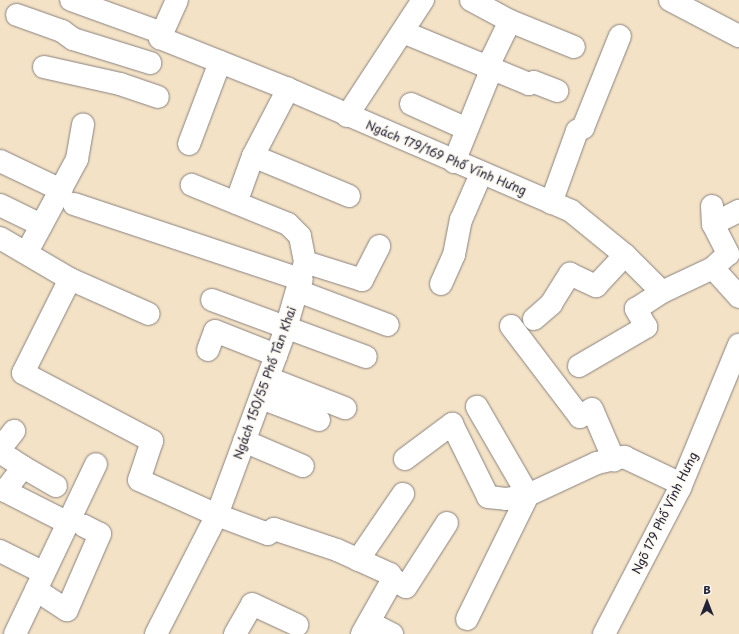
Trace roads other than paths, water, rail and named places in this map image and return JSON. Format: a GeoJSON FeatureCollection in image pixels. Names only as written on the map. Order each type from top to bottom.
{"type":"FeatureCollection","features":[{"type":"Feature","properties":{"kind":"street","name":"Ngách 179/169 Phố Vĩnh Hưng"},"geometry":{"type":"LineString","coordinates":[[71,0],[288,89],[481,174],[571,211],[625,255],[662,292]]}},
{"type":"Feature","properties":{"kind":"street"},"geometry":{"type":"LineString","coordinates":[[44,67],[149,94],[150,63],[177,0]]}},
{"type":"Feature","properties":{"kind":"street"},"geometry":{"type":"LineString","coordinates":[[347,116],[423,0]]}},
{"type":"Feature","properties":{"kind":"street"},"geometry":{"type":"LineString","coordinates":[[471,0],[510,21],[574,47]]}},
{"type":"Feature","properties":{"kind":"street"},"geometry":{"type":"LineString","coordinates":[[670,0],[739,36]]}},
{"type":"Feature","properties":{"kind":"street"},"geometry":{"type":"LineString","coordinates":[[17,15],[62,31],[73,39],[150,63]]}},
{"type":"Feature","properties":{"kind":"street"},"geometry":{"type":"LineString","coordinates":[[454,162],[490,68],[492,58],[510,21]]}},
{"type":"Feature","properties":{"kind":"street"},"geometry":{"type":"LineString","coordinates":[[403,32],[529,84],[534,82],[557,91]]}},
{"type":"Feature","properties":{"kind":"street"},"geometry":{"type":"LineString","coordinates":[[551,203],[577,131],[583,128],[620,36]]}},
{"type":"Feature","properties":{"kind":"street"},"geometry":{"type":"LineString","coordinates":[[189,144],[220,62]]}},
{"type":"Feature","properties":{"kind":"street"},"geometry":{"type":"LineString","coordinates":[[236,203],[254,156],[288,89]]}},
{"type":"Feature","properties":{"kind":"street"},"geometry":{"type":"LineString","coordinates":[[411,104],[467,129]]}},
{"type":"Feature","properties":{"kind":"street"},"geometry":{"type":"LineString","coordinates":[[27,252],[41,225],[67,197],[77,159],[83,125]]}},
{"type":"Feature","properties":{"kind":"street"},"geometry":{"type":"LineString","coordinates":[[254,156],[349,196]]}},
{"type":"Feature","properties":{"kind":"street"},"geometry":{"type":"LineString","coordinates":[[0,161],[67,197],[302,277],[388,325]]}},
{"type":"Feature","properties":{"kind":"street"},"geometry":{"type":"LineString","coordinates":[[441,284],[454,256],[461,220],[481,174]]}},
{"type":"Feature","properties":{"kind":"street","name":"Ngách 150/55 Phố Tân Khai"},"geometry":{"type":"LineString","coordinates":[[156,634],[216,515],[286,328],[302,277],[303,246],[294,228],[192,185]]}},
{"type":"Feature","properties":{"kind":"street"},"geometry":{"type":"LineString","coordinates":[[0,205],[41,225]]}},
{"type":"Feature","properties":{"kind":"street"},"geometry":{"type":"LineString","coordinates":[[579,366],[646,327],[636,308],[662,292],[713,268],[728,254],[713,215],[739,211]]}},
{"type":"Feature","properties":{"kind":"street"},"geometry":{"type":"LineString","coordinates":[[0,238],[27,252],[70,279],[149,314]]}},
{"type":"Feature","properties":{"kind":"street"},"geometry":{"type":"LineString","coordinates":[[302,277],[362,280],[379,246]]}},
{"type":"Feature","properties":{"kind":"street"},"geometry":{"type":"LineString","coordinates":[[534,319],[551,304],[570,274],[596,286],[625,255]]}},
{"type":"Feature","properties":{"kind":"street"},"geometry":{"type":"LineString","coordinates":[[713,268],[739,297]]}},
{"type":"Feature","properties":{"kind":"street"},"geometry":{"type":"LineString","coordinates":[[70,279],[23,373],[152,441],[135,479],[216,515],[268,534],[274,529],[358,560],[390,574],[393,580],[406,588],[447,523]]}},
{"type":"Feature","properties":{"kind":"street"},"geometry":{"type":"LineString","coordinates":[[212,300],[366,357]]}},
{"type":"Feature","properties":{"kind":"street"},"geometry":{"type":"LineString","coordinates":[[511,326],[580,416],[592,409],[614,460]]}},
{"type":"Feature","properties":{"kind":"street"},"geometry":{"type":"LineString","coordinates":[[208,350],[216,331],[276,355]]}},
{"type":"Feature","properties":{"kind":"street","name":"Ngõ 179 Phố Vĩnh Hưng"},"geometry":{"type":"LineString","coordinates":[[604,634],[681,484],[739,345]]}},
{"type":"Feature","properties":{"kind":"street"},"geometry":{"type":"LineString","coordinates":[[264,388],[345,408]]}},
{"type":"Feature","properties":{"kind":"street"},"geometry":{"type":"LineString","coordinates":[[264,388],[319,420]]}},
{"type":"Feature","properties":{"kind":"street"},"geometry":{"type":"LineString","coordinates":[[477,407],[528,495]]}},
{"type":"Feature","properties":{"kind":"street"},"geometry":{"type":"LineString","coordinates":[[405,459],[452,424],[488,497],[506,499],[528,495],[597,464],[624,457],[681,484]]}},
{"type":"Feature","properties":{"kind":"street"},"geometry":{"type":"LineString","coordinates":[[14,431],[0,450],[23,467],[56,486]]}},
{"type":"Feature","properties":{"kind":"street"},"geometry":{"type":"LineString","coordinates":[[244,441],[303,466]]}},
{"type":"Feature","properties":{"kind":"street"},"geometry":{"type":"LineString","coordinates":[[15,634],[40,581],[76,524],[96,464]]}},
{"type":"Feature","properties":{"kind":"street"},"geometry":{"type":"LineString","coordinates":[[0,551],[40,581],[67,610],[100,534],[3,495],[23,467]]}},
{"type":"Feature","properties":{"kind":"street"},"geometry":{"type":"LineString","coordinates":[[358,560],[403,494]]}},
{"type":"Feature","properties":{"kind":"street"},"geometry":{"type":"LineString","coordinates":[[467,619],[528,495]]}},
{"type":"Feature","properties":{"kind":"street"},"geometry":{"type":"LineString","coordinates":[[392,634],[366,628],[393,580]]}},
{"type":"Feature","properties":{"kind":"street"},"geometry":{"type":"LineString","coordinates":[[235,634],[252,604],[297,625]]}}]}
